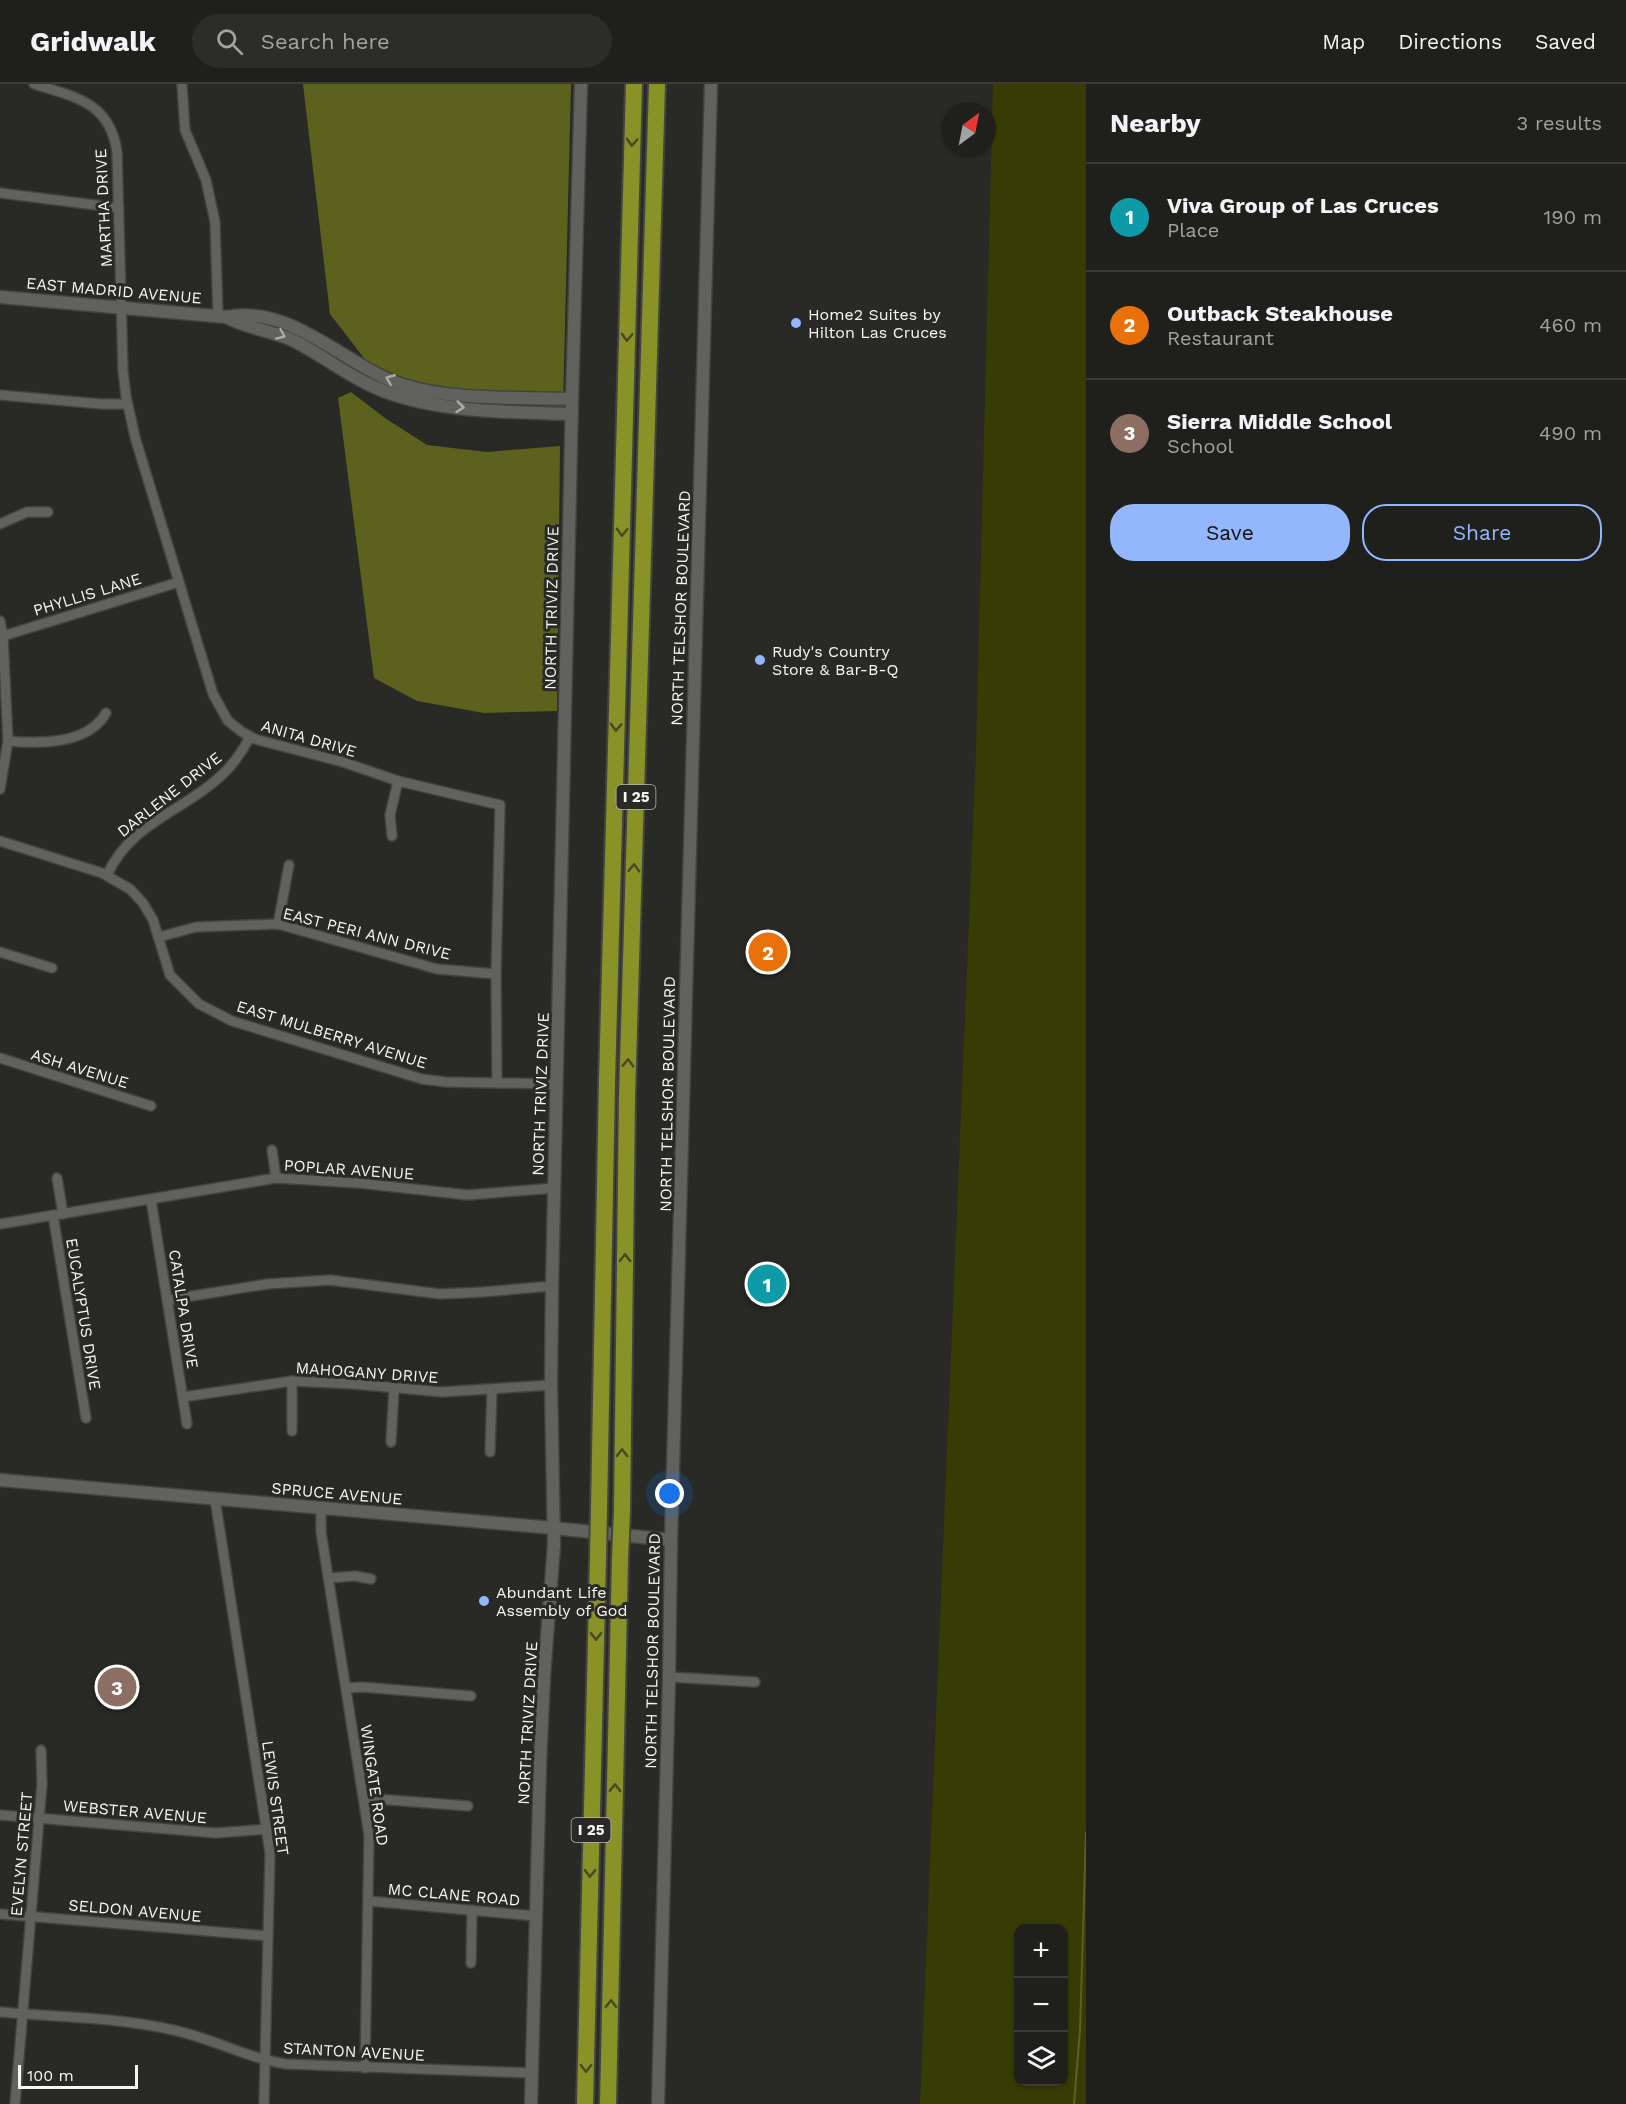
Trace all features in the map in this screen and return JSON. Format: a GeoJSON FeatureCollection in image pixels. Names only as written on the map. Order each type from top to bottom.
{"type":"FeatureCollection","features":[{"type":"Feature","properties":{"kind":"highway","name":"I 25"},"geometry":{"type":"LineString","coordinates":[[585,2104],[607,1081],[634,84]]}},
{"type":"Feature","properties":{"kind":"highway","name":"I 25"},"geometry":{"type":"LineString","coordinates":[[608,2104],[622,1511],[627,1097],[657,84]]}},
{"type":"Feature","properties":{"kind":"street","name":"MARTHA DRIVE"},"geometry":{"type":"LineString","coordinates":[[34,84],[84,100],[104,117],[112,130],[116,144],[122,307]]}},
{"type":"Feature","properties":{"kind":"street"},"geometry":{"type":"LineString","coordinates":[[182,84],[185,130],[206,180],[214,222],[222,316]]}},
{"type":"Feature","properties":{"kind":"street","name":"NORTH TRIVIZ DRIVE"},"geometry":{"type":"LineString","coordinates":[[531,2104],[540,1764],[544,1676],[552,1588],[552,1286],[581,84]]}},
{"type":"Feature","properties":{"kind":"street","name":"NORTH TELSHOR BOULEVARD"},"geometry":{"type":"LineString","coordinates":[[658,2104],[669,1677],[670,1540],[711,84]]}},
{"type":"Feature","properties":{"kind":"street"},"geometry":{"type":"LineString","coordinates":[[0,193],[119,208]]}},
{"type":"Feature","properties":{"kind":"street","name":"EAST MADRID AVENUE"},"geometry":{"type":"LineString","coordinates":[[0,297],[222,316],[239,314],[268,319],[299,329],[370,371],[402,384],[432,392],[572,399]]}},
{"type":"Feature","properties":{"kind":"street","name":"ANITA DRIVE"},"geometry":{"type":"LineString","coordinates":[[122,307],[124,380],[135,437],[218,705],[228,721],[250,737],[343,762],[398,781],[500,805],[496,975],[497,1083]]}},
{"type":"Feature","properties":{"kind":"street","name":"EAST MADRID AVENUE"},"geometry":{"type":"LineString","coordinates":[[222,316],[292,340],[370,385],[399,396],[429,404],[572,414]]}},
{"type":"Feature","properties":{"kind":"street"},"geometry":{"type":"LineString","coordinates":[[0,395],[101,404],[127,404]]}},
{"type":"Feature","properties":{"kind":"street"},"geometry":{"type":"LineString","coordinates":[[0,524],[27,512],[48,512]]}},
{"type":"Feature","properties":{"kind":"street","name":"PHYLLIS LANE"},"geometry":{"type":"LineString","coordinates":[[3,636],[179,582]]}},
{"type":"Feature","properties":{"kind":"street"},"geometry":{"type":"LineString","coordinates":[[0,621],[3,636],[8,741],[0,789]]}},
{"type":"Feature","properties":{"kind":"street"},"geometry":{"type":"LineString","coordinates":[[8,741],[44,742],[72,737],[97,726],[106,714]]}},
{"type":"Feature","properties":{"kind":"street","name":"DARLENE DRIVE"},"geometry":{"type":"LineString","coordinates":[[107,875],[127,843],[214,782],[232,766],[250,737]]}},
{"type":"Feature","properties":{"kind":"street"},"geometry":{"type":"LineString","coordinates":[[392,836],[390,815],[398,781]]}},
{"type":"Feature","properties":{"kind":"street","name":"EAST MULBERRY AVENUE"},"geometry":{"type":"LineString","coordinates":[[0,841],[107,875],[125,885],[147,908],[159,937],[170,975],[199,1004],[232,1021],[415,1077],[446,1082],[557,1084]]}},
{"type":"Feature","properties":{"kind":"street"},"geometry":{"type":"LineString","coordinates":[[278,924],[289,865]]}},
{"type":"Feature","properties":{"kind":"street","name":"EAST PERI ANN DRIVE"},"geometry":{"type":"LineString","coordinates":[[159,937],[196,927],[278,924],[437,969],[496,975]]}},
{"type":"Feature","properties":{"kind":"street"},"geometry":{"type":"LineString","coordinates":[[0,952],[52,968]]}},
{"type":"Feature","properties":{"kind":"street","name":"ASH AVENUE"},"geometry":{"type":"LineString","coordinates":[[0,1058],[151,1106]]}},
{"type":"Feature","properties":{"kind":"street"},"geometry":{"type":"LineString","coordinates":[[272,1150],[276,1178]]}},
{"type":"Feature","properties":{"kind":"street","name":"EUCALYPTUS DRIVE"},"geometry":{"type":"LineString","coordinates":[[57,1178],[58,1215],[86,1418]]}},
{"type":"Feature","properties":{"kind":"street","name":"POPLAR AVENUE"},"geometry":{"type":"LineString","coordinates":[[0,1224],[276,1178],[358,1183],[468,1194],[554,1188]]}},
{"type":"Feature","properties":{"kind":"street","name":"CATALPA DRIVE"},"geometry":{"type":"LineString","coordinates":[[151,1200],[187,1424]]}},
{"type":"Feature","properties":{"kind":"street"},"geometry":{"type":"LineString","coordinates":[[167,1300],[267,1284],[330,1280],[440,1294],[552,1286]]}},
{"type":"Feature","properties":{"kind":"street"},"geometry":{"type":"LineString","coordinates":[[292,1381],[292,1431]]}},
{"type":"Feature","properties":{"kind":"street","name":"MAHOGANY DRIVE"},"geometry":{"type":"LineString","coordinates":[[183,1396],[292,1381],[442,1392],[551,1385]]}},
{"type":"Feature","properties":{"kind":"street"},"geometry":{"type":"LineString","coordinates":[[391,1442],[394,1388]]}},
{"type":"Feature","properties":{"kind":"street"},"geometry":{"type":"LineString","coordinates":[[490,1452],[492,1390]]}},
{"type":"Feature","properties":{"kind":"street","name":"SPRUCE AVENUE"},"geometry":{"type":"LineString","coordinates":[[0,1480],[670,1540]]}},
{"type":"Feature","properties":{"kind":"street","name":"LEWIS STREET"},"geometry":{"type":"LineString","coordinates":[[214,1499],[268,1829],[271,1862],[264,2104]]}},
{"type":"Feature","properties":{"kind":"street","name":"WINGATE ROAD"},"geometry":{"type":"LineString","coordinates":[[321,1508],[320,1527],[370,1847],[365,2068]]}},
{"type":"Feature","properties":{"kind":"street"},"geometry":{"type":"LineString","coordinates":[[328,1578],[355,1576],[371,1578]]}},
{"type":"Feature","properties":{"kind":"street"},"geometry":{"type":"LineString","coordinates":[[669,1677],[755,1683]]}},
{"type":"Feature","properties":{"kind":"street"},"geometry":{"type":"LineString","coordinates":[[346,1688],[362,1687],[471,1696]]}},
{"type":"Feature","properties":{"kind":"street","name":"EVELYN STREET"},"geometry":{"type":"LineString","coordinates":[[15,2104],[39,1818],[41,1750]]}},
{"type":"Feature","properties":{"kind":"street"},"geometry":{"type":"LineString","coordinates":[[364,1798],[468,1806]]}},
{"type":"Feature","properties":{"kind":"street","name":"WEBSTER AVENUE"},"geometry":{"type":"LineString","coordinates":[[0,1815],[216,1833],[268,1829]]}},
{"type":"Feature","properties":{"kind":"street","name":"MC CLANE ROAD"},"geometry":{"type":"LineString","coordinates":[[369,1901],[536,1916]]}},
{"type":"Feature","properties":{"kind":"street"},"geometry":{"type":"LineString","coordinates":[[471,1963],[472,1910]]}},
{"type":"Feature","properties":{"kind":"street","name":"SELDON AVENUE"},"geometry":{"type":"LineString","coordinates":[[0,1914],[268,1936]]}},
{"type":"Feature","properties":{"kind":"street","name":"STANTON AVENUE"},"geometry":{"type":"LineString","coordinates":[[0,2012],[170,2029],[197,2036],[265,2061],[297,2066],[532,2073]]}},
{"type":"Feature","properties":{"kind":"shaded area"},"geometry":{"type":"Polygon","coordinates":[[[303,84],[571,84],[563,407],[499,403],[426,393],[367,362],[330,314],[303,84]]]}},
{"type":"Feature","properties":{"kind":"shaded area"},"geometry":{"type":"Polygon","coordinates":[[[993,84],[1086,84],[1086,2104],[920,2104],[976,750],[991,156],[996,156],[996,102],[993,102],[993,84]]]}},
{"type":"Feature","properties":{"kind":"shaded area"},"geometry":{"type":"Polygon","coordinates":[[[351,392],[385,418],[427,445],[487,452],[560,446],[557,711],[484,713],[417,701],[374,678],[338,398],[351,392]]]}},
{"type":"Feature","properties":{"kind":"waterway"},"geometry":{"type":"LineString","coordinates":[[1074,2104],[1080,2030],[1086,1832]]}},
{"type":"Feature","properties":{"kind":"place","name":"Home2 Suites by Hilton Las Cruces"},"geometry":{"type":"Point","coordinates":[796,323]}},
{"type":"Feature","properties":{"kind":"place","name":"Rudy's Country Store & Bar-B-Q"},"geometry":{"type":"Point","coordinates":[760,660]}},
{"type":"Feature","properties":{"kind":"place","name":"Outback Steakhouse"},"geometry":{"type":"Point","coordinates":[768,952]}},
{"type":"Feature","properties":{"kind":"place","name":"Viva Group of Las Cruces"},"geometry":{"type":"Point","coordinates":[767,1284]}},
{"type":"Feature","properties":{"kind":"place","name":"Abundant Life Assembly of God"},"geometry":{"type":"Point","coordinates":[484,1601]}},
{"type":"Feature","properties":{"kind":"place","name":"Sierra Middle School"},"geometry":{"type":"Point","coordinates":[117,1687]}}]}
